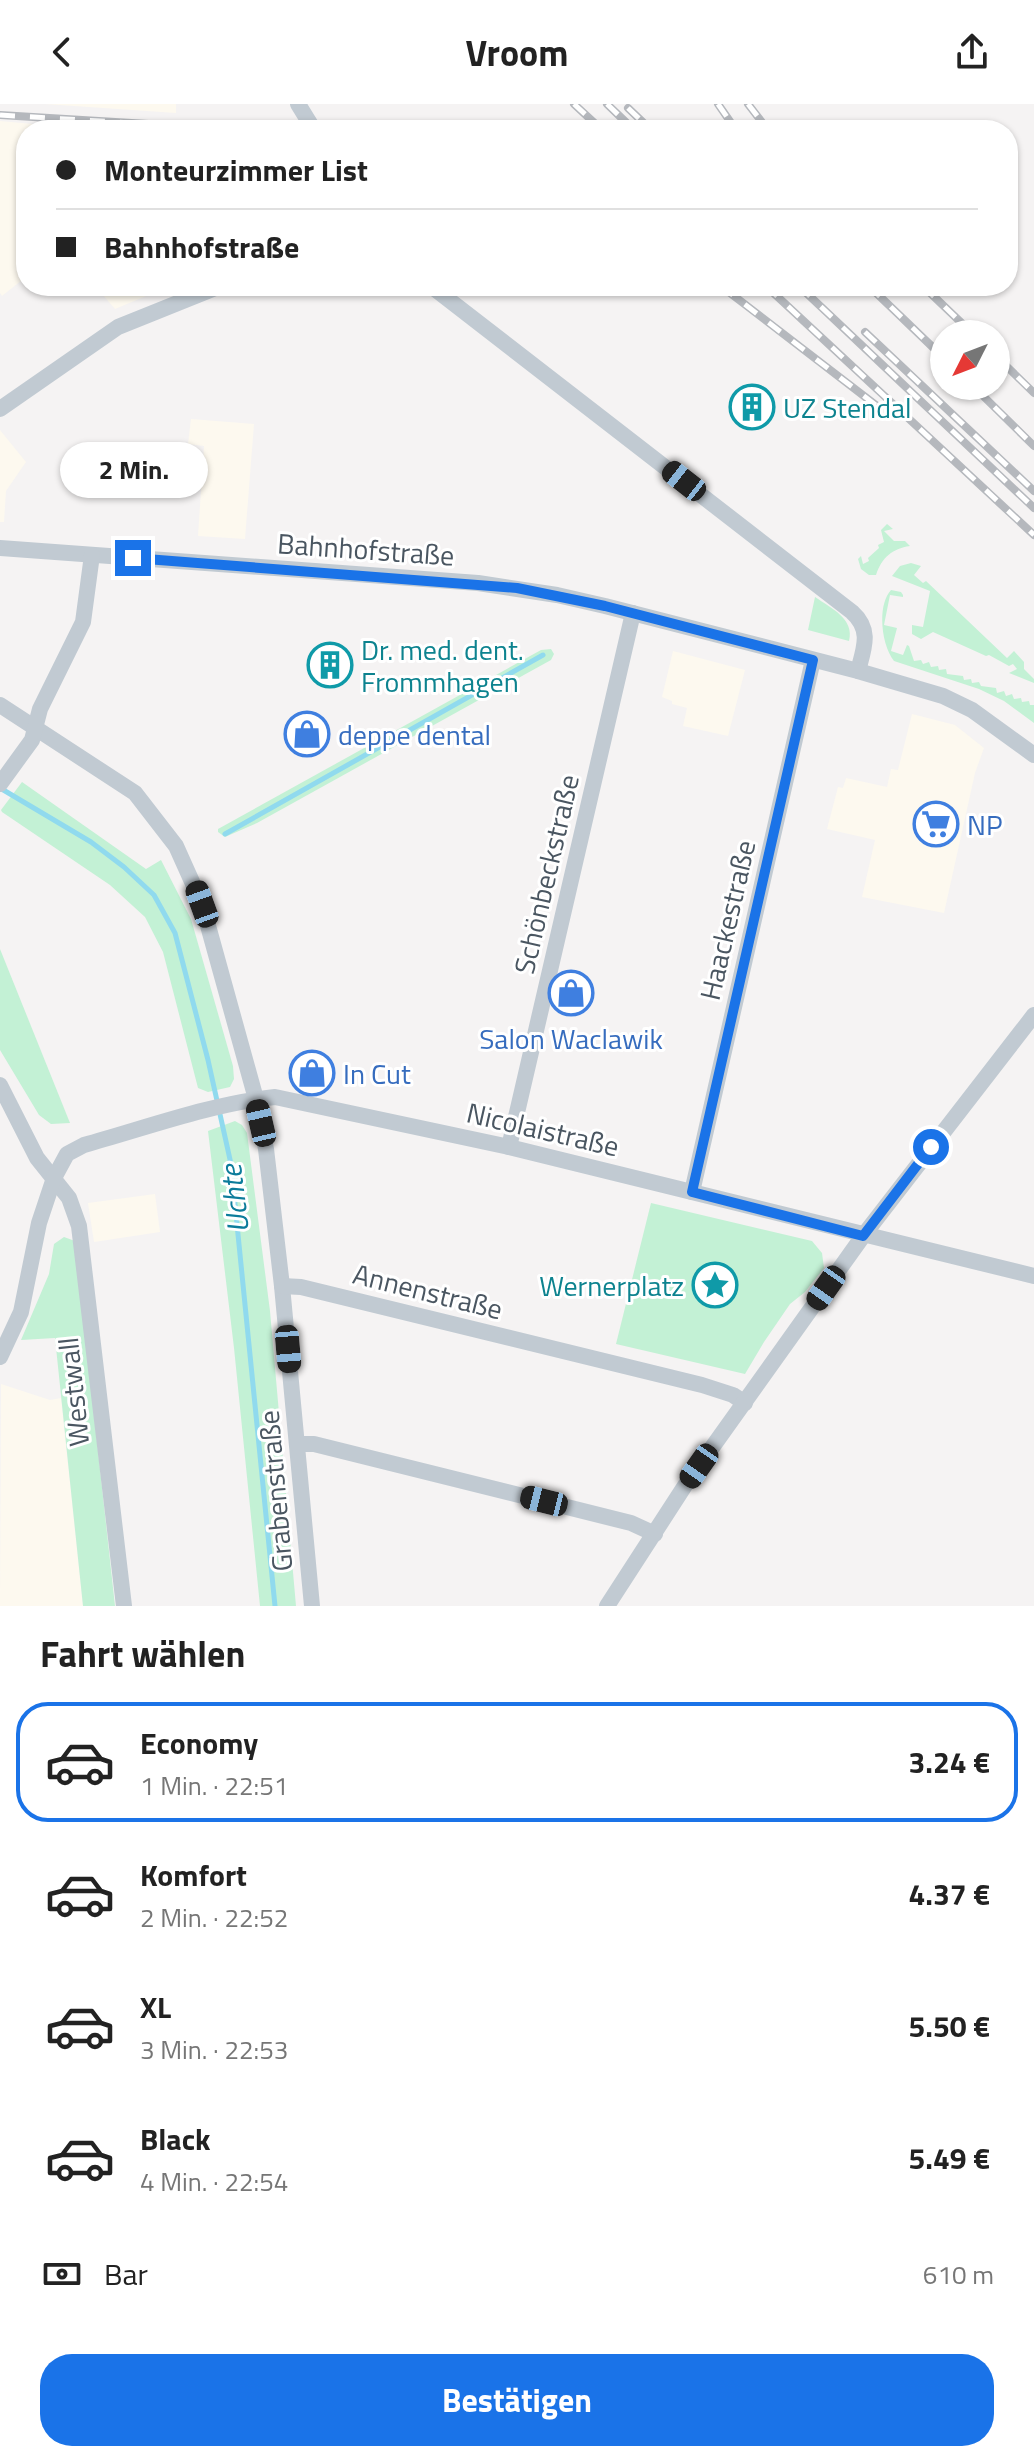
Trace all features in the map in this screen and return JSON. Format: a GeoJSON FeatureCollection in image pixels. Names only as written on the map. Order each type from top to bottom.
{"type":"FeatureCollection","features":[{"type":"Feature","properties":{"kind":"street"},"geometry":{"type":"LineString","coordinates":[[0,409],[118,327],[195,296]]}},
{"type":"Feature","properties":{"kind":"street"},"geometry":{"type":"LineString","coordinates":[[444,296],[852,612],[862,623],[866,634],[858,671]]}},
{"type":"Feature","properties":{"kind":"street","name":"Bahnhofstraße"},"geometry":{"type":"LineString","coordinates":[[0,548],[478,583],[557,595],[858,671],[954,701],[993,724],[1034,755]]}},
{"type":"Feature","properties":{"kind":"street"},"geometry":{"type":"LineString","coordinates":[[5,778],[32,740],[40,709],[83,622],[92,555]]}},
{"type":"Feature","properties":{"kind":"street","name":"Schönbeckstraße"},"geometry":{"type":"LineString","coordinates":[[509,1147],[633,613]]}},
{"type":"Feature","properties":{"kind":"street","name":"Haackestraße"},"geometry":{"type":"LineString","coordinates":[[692,1192],[813,660]]}},
{"type":"Feature","properties":{"kind":"street","name":"Grabenstraße"},"geometry":{"type":"LineString","coordinates":[[0,705],[127,786],[145,804],[176,846],[202,904],[256,1099],[266,1149],[312,1606]]}},
{"type":"Feature","properties":{"kind":"street"},"geometry":{"type":"LineString","coordinates":[[607,1606],[686,1484],[863,1236],[1034,1015]]}},
{"type":"Feature","properties":{"kind":"street","name":"Westwall"},"geometry":{"type":"LineString","coordinates":[[0,1085],[37,1158],[69,1198],[79,1226],[124,1606]]}},
{"type":"Feature","properties":{"kind":"street","name":"Nicolaistraße"},"geometry":{"type":"LineString","coordinates":[[54,1178],[67,1154],[73,1150],[239,1102],[287,1099],[509,1147],[1034,1276]]}},
{"type":"Feature","properties":{"kind":"street"},"geometry":{"type":"LineString","coordinates":[[0,1357],[21,1312],[39,1223],[54,1178]]}},
{"type":"Feature","properties":{"kind":"street","name":"Annenstraße"},"geometry":{"type":"LineString","coordinates":[[282,1286],[301,1287],[702,1385],[733,1395],[745,1403]]}},
{"type":"Feature","properties":{"kind":"street"},"geometry":{"type":"LineString","coordinates":[[297,1444],[314,1444],[631,1523],[655,1534]]}},
{"type":"Feature","properties":{"kind":"shaded area"},"geometry":{"type":"Polygon","coordinates":[[[45,104],[176,104],[176,113],[45,104]]]}},
{"type":"Feature","properties":{"kind":"shaded area"},"geometry":{"type":"Polygon","coordinates":[[[0,121],[16,122],[16,285],[2,296],[0,121]]]}},
{"type":"Feature","properties":{"kind":"shaded area"},"geometry":{"type":"Polygon","coordinates":[[[104,296],[146,296],[115,309],[104,296]]]}},
{"type":"Feature","properties":{"kind":"shaded area"},"geometry":{"type":"Polygon","coordinates":[[[191,419],[254,424],[245,539],[198,536],[204,446],[188,444],[191,419]]]}},
{"type":"Feature","properties":{"kind":"shaded area"},"geometry":{"type":"Polygon","coordinates":[[[0,430],[26,462],[6,491],[4,522],[0,522],[0,430]]]}},
{"type":"Feature","properties":{"kind":"shaded area"},"geometry":{"type":"Polygon","coordinates":[[[673,651],[745,670],[728,736],[683,726],[687,708],[662,697],[673,651]]]}},
{"type":"Feature","properties":{"kind":"shaded area"},"geometry":{"type":"Polygon","coordinates":[[[912,714],[955,725],[984,748],[975,773],[944,913],[862,897],[875,840],[827,829],[838,787],[843,788],[846,778],[887,787],[891,769],[898,770],[912,714]]]}},
{"type":"Feature","properties":{"kind":"shaded area"},"geometry":{"type":"Polygon","coordinates":[[[155,1194],[160,1232],[94,1242],[88,1203],[155,1194]]]}},
{"type":"Feature","properties":{"kind":"shaded area"},"geometry":{"type":"Polygon","coordinates":[[[1,1384],[50,1400],[61,1398],[83,1606],[0,1606],[1,1384]]]}},
{"type":"Feature","properties":{"kind":"green space"},"geometry":{"type":"Polygon","coordinates":[[[887,524],[893,529],[884,531],[894,541],[905,541],[910,546],[893,552],[881,563],[876,575],[869,575],[861,569],[858,559],[861,556],[863,564],[869,561],[878,545],[884,542],[881,530],[887,524]]]}},
{"type":"Feature","properties":{"kind":"green space"},"geometry":{"type":"Polygon","coordinates":[[[911,563],[921,566],[914,575],[923,583],[926,581],[1007,658],[1014,651],[1024,662],[1024,669],[1034,683],[1009,673],[1017,669],[1013,664],[1009,666],[933,632],[921,639],[912,634],[912,625],[923,627],[930,591],[892,576],[900,566],[911,563]]]}},
{"type":"Feature","properties":{"kind":"green space"},"geometry":{"type":"Polygon","coordinates":[[[891,590],[901,592],[903,597],[890,595],[884,625],[897,628],[891,651],[903,655],[907,645],[914,661],[929,662],[931,667],[946,669],[947,674],[963,676],[964,680],[971,679],[972,683],[979,682],[981,686],[996,688],[997,693],[1004,691],[1006,696],[1012,694],[1014,699],[1021,698],[1022,702],[1029,701],[1030,705],[1034,705],[1034,723],[1004,701],[979,689],[894,661],[886,645],[882,625],[884,605],[891,590]]]}},
{"type":"Feature","properties":{"kind":"green space"},"geometry":{"type":"Polygon","coordinates":[[[815,597],[845,620],[850,633],[849,641],[808,630],[815,597]]]}},
{"type":"Feature","properties":{"kind":"green space"},"geometry":{"type":"Polygon","coordinates":[[[551,649],[554,654],[551,660],[257,823],[225,837],[218,832],[218,829],[541,650],[551,649]]]}},
{"type":"Feature","properties":{"kind":"green space"},"geometry":{"type":"Polygon","coordinates":[[[22,782],[146,869],[161,860],[191,919],[233,1066],[234,1079],[230,1087],[208,1092],[198,1088],[163,952],[145,917],[110,885],[2,812],[22,782]]]}},
{"type":"Feature","properties":{"kind":"green space"},"geometry":{"type":"Polygon","coordinates":[[[0,949],[70,1123],[51,1124],[39,1115],[0,1050],[0,949]]]}},
{"type":"Feature","properties":{"kind":"green space"},"geometry":{"type":"Polygon","coordinates":[[[235,1121],[247,1133],[270,1311],[296,1606],[260,1606],[208,1131],[235,1121]]]}},
{"type":"Feature","properties":{"kind":"green space","name":"Wernerplatz"},"geometry":{"type":"Polygon","coordinates":[[[651,1203],[812,1241],[822,1253],[824,1268],[805,1292],[790,1304],[745,1374],[616,1344],[651,1203]]]}},
{"type":"Feature","properties":{"kind":"green space"},"geometry":{"type":"Polygon","coordinates":[[[64,1237],[75,1241],[115,1606],[83,1606],[55,1338],[21,1340],[49,1274],[54,1244],[64,1237]]]}},
{"type":"Feature","properties":{"kind":"waterway"},"geometry":{"type":"LineString","coordinates":[[225,834],[543,655]]}},
{"type":"Feature","properties":{"kind":"waterway","name":"Uchte"},"geometry":{"type":"LineString","coordinates":[[0,788],[91,842],[124,867],[154,895],[175,933],[231,1164],[275,1606]]}},
{"type":"Feature","properties":{"kind":"railway"},"geometry":{"type":"LineString","coordinates":[[574,104],[591,120]]}},
{"type":"Feature","properties":{"kind":"railway"},"geometry":{"type":"LineString","coordinates":[[607,104],[624,120]]}},
{"type":"Feature","properties":{"kind":"railway"},"geometry":{"type":"LineString","coordinates":[[718,104],[729,120]]}},
{"type":"Feature","properties":{"kind":"railway"},"geometry":{"type":"LineString","coordinates":[[748,104],[760,120]]}},
{"type":"Feature","properties":{"kind":"railway"},"geometry":{"type":"LineString","coordinates":[[628,108],[641,120]]}},
{"type":"Feature","properties":{"kind":"railway"},"geometry":{"type":"LineString","coordinates":[[0,115],[82,120]]}},
{"type":"Feature","properties":{"kind":"railway"},"geometry":{"type":"LineString","coordinates":[[734,296],[877,406]]}},
{"type":"Feature","properties":{"kind":"railway"},"geometry":{"type":"LineString","coordinates":[[777,296],[1034,535]]}},
{"type":"Feature","properties":{"kind":"railway"},"geometry":{"type":"LineString","coordinates":[[810,296],[1034,508]]}},
{"type":"Feature","properties":{"kind":"railway"},"geometry":{"type":"LineString","coordinates":[[879,296],[930,345]]}},
{"type":"Feature","properties":{"kind":"railway"},"geometry":{"type":"LineString","coordinates":[[933,296],[958,320]]}},
{"type":"Feature","properties":{"kind":"railway"},"geometry":{"type":"LineString","coordinates":[[865,332],[1034,491]]}},
{"type":"Feature","properties":{"kind":"railway"},"geometry":{"type":"LineString","coordinates":[[1010,370],[1034,393]]}},
{"type":"Feature","properties":{"kind":"railway"},"geometry":{"type":"LineString","coordinates":[[987,400],[1034,446]]}},
{"type":"Feature","properties":{"kind":"place","name":"UZ Stendal"},"geometry":{"type":"Point","coordinates":[752,407]}},
{"type":"Feature","properties":{"kind":"place","name":"Dr. med. dent. Frommhagen"},"geometry":{"type":"Point","coordinates":[330,665]}},
{"type":"Feature","properties":{"kind":"place","name":"deppe dental"},"geometry":{"type":"Point","coordinates":[307,734]}},
{"type":"Feature","properties":{"kind":"place","name":"NP"},"geometry":{"type":"Point","coordinates":[936,824]}},
{"type":"Feature","properties":{"kind":"place","name":"Salon Waclawik"},"geometry":{"type":"Point","coordinates":[571,993]}},
{"type":"Feature","properties":{"kind":"place","name":"In Cut"},"geometry":{"type":"Point","coordinates":[312,1073]}},
{"type":"Feature","properties":{"kind":"place","name":"Wernerplatz"},"geometry":{"type":"Point","coordinates":[715,1285]}},
{"type":"Feature","properties":{"kind":"route"},"geometry":{"type":"LineString","coordinates":[[133,558],[517,588],[605,606],[813,660],[692,1192],[863,1236],[931,1147]]}}]}
